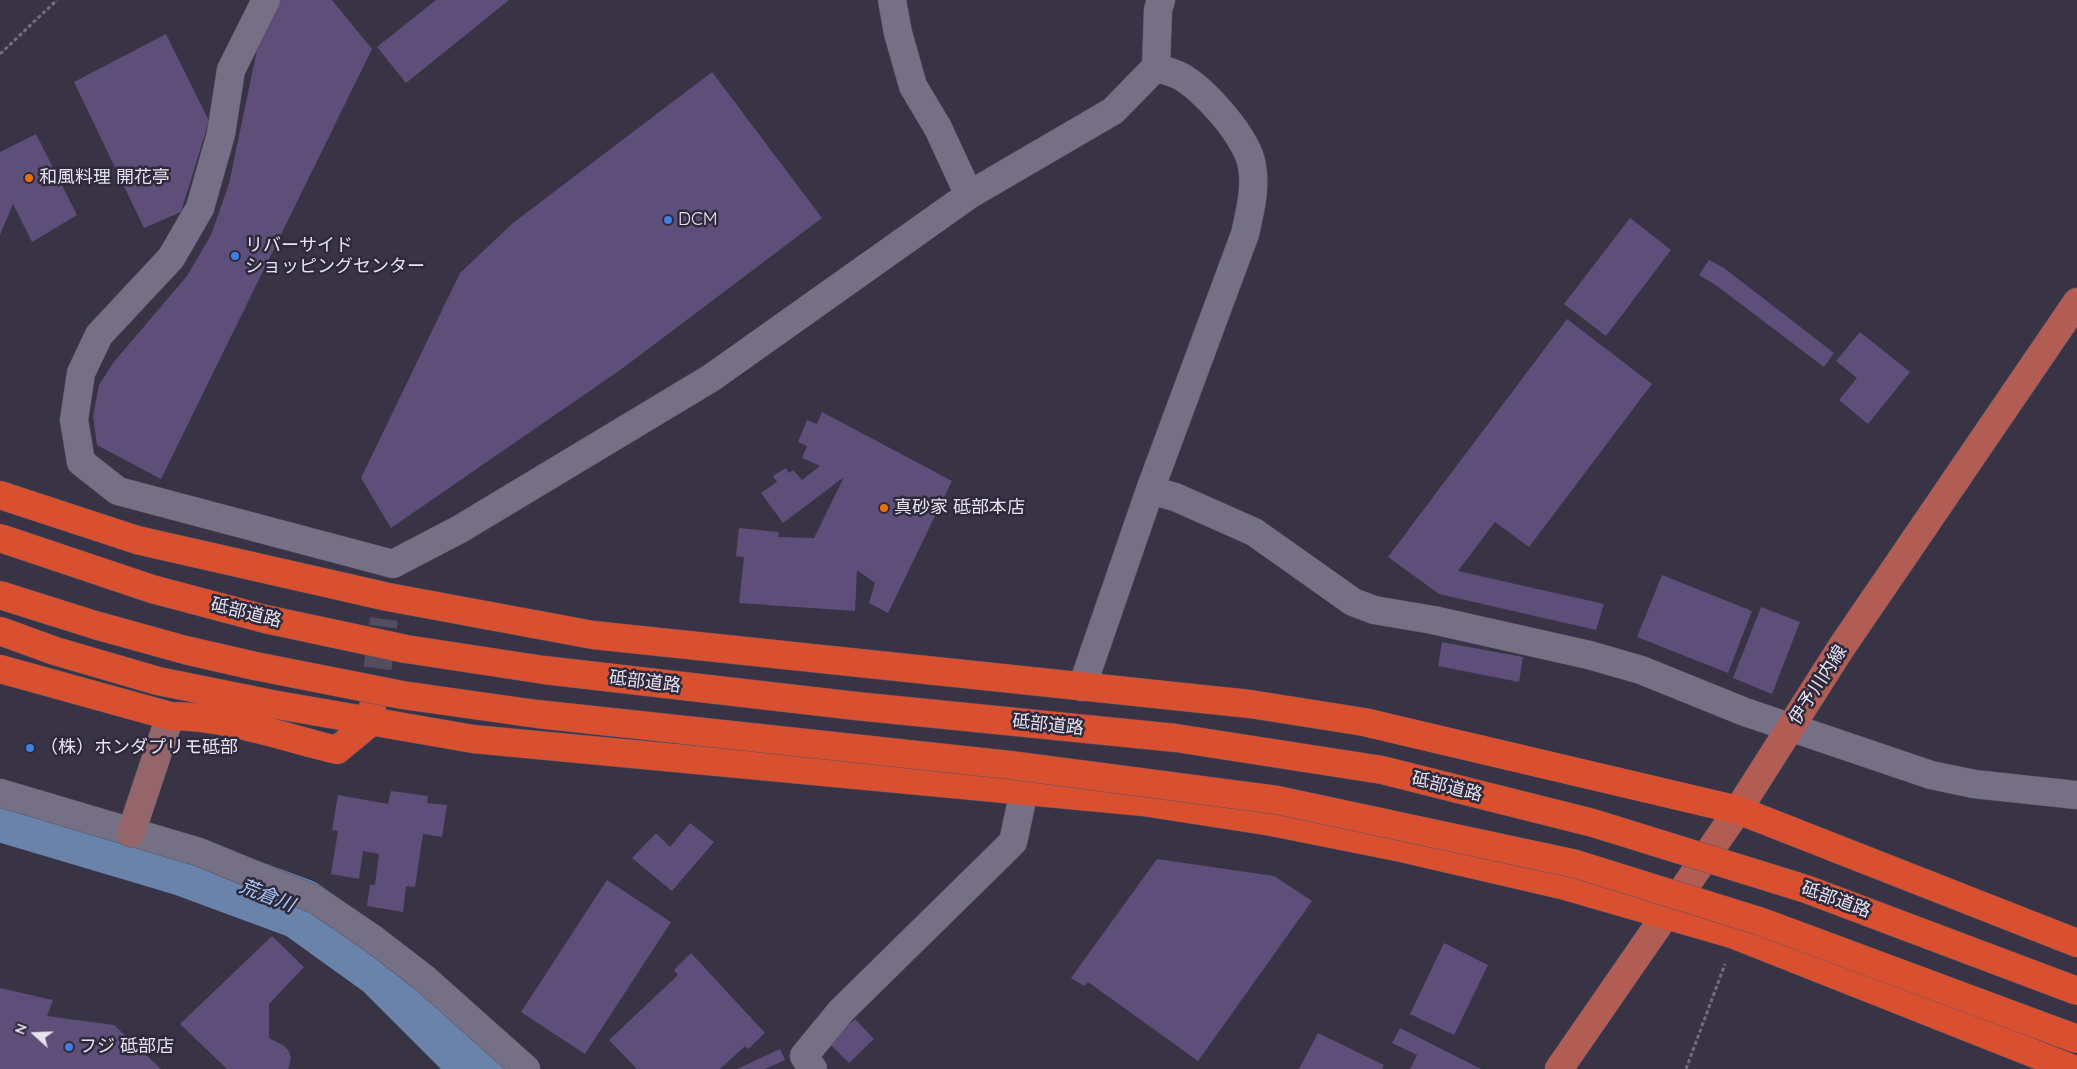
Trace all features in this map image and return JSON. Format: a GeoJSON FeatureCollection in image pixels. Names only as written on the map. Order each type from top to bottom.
{"type":"FeatureCollection","features":[{"type":"Feature","properties":{"kind":"highway"},"geometry":{"type":"LineString","coordinates":[[0,495],[137,540],[386,608],[593,634],[1250,704],[1364,722],[1738,810],[2077,943]]}},
{"type":"Feature","properties":{"kind":"highway","name":"砥部道路"},"geometry":{"type":"LineString","coordinates":[[0,538],[152,589],[265,619],[406,649],[544,670],[749,694],[1176,738],[1382,770],[1593,823],[1806,889],[2077,991]]}},
{"type":"Feature","properties":{"kind":"highway"},"geometry":{"type":"LineString","coordinates":[[0,595],[95,625],[185,650],[402,695],[537,714],[1010,766],[1277,800],[1576,864],[1759,921],[2077,1039]]}},
{"type":"Feature","properties":{"kind":"highway"},"geometry":{"type":"LineString","coordinates":[[0,631],[56,651],[156,680],[272,704],[372,716],[473,739],[1143,802],[1272,822],[1402,848],[1562,885],[1732,934],[2073,1069]]}},
{"type":"Feature","properties":{"kind":"highway"},"geometry":{"type":"LineString","coordinates":[[0,669],[170,716],[190,716],[215,720],[337,750],[372,716]]}},
{"type":"Feature","properties":{"kind":"highway"},"geometry":{"type":"LineString","coordinates":[[111,701],[126,697],[156,680]]}},
{"type":"Feature","properties":{"kind":"highway"},"geometry":{"type":"LineString","coordinates":[[156,680],[167,698],[170,716]]}},
{"type":"Feature","properties":{"kind":"main road","name":"伊予川内線"},"geometry":{"type":"LineString","coordinates":[[1559,1069],[1738,810],[1847,640],[2077,302]]}},
{"type":"Feature","properties":{"kind":"street"},"geometry":{"type":"LineString","coordinates":[[266,0],[231,70],[221,134],[200,208],[171,258],[99,335],[81,373],[74,420],[81,462],[118,491],[393,564],[460,529],[711,378],[969,195],[1113,111],[1156,67],[1158,10],[1161,0]]}},
{"type":"Feature","properties":{"kind":"street"},"geometry":{"type":"LineString","coordinates":[[892,0],[913,86],[938,128],[969,195]]}},
{"type":"Feature","properties":{"kind":"street"},"geometry":{"type":"LineString","coordinates":[[1082,687],[1150,490],[1245,234],[1252,204],[1252,166],[1245,143],[1197,89],[1179,75],[1156,67]]}},
{"type":"Feature","properties":{"kind":"street"},"geometry":{"type":"LineString","coordinates":[[1150,490],[1175,497],[1254,532],[1353,602],[1374,610],[1433,620],[1589,655],[1641,670],[1745,712],[1931,774],[1974,784],[2077,795]]}},
{"type":"Feature","properties":{"kind":"street"},"geometry":{"type":"LineString","coordinates":[[386,608],[393,564]]}},
{"type":"Feature","properties":{"kind":"street"},"geometry":{"type":"LineString","coordinates":[[131,833],[170,716]]}},
{"type":"Feature","properties":{"kind":"street"},"geometry":{"type":"LineString","coordinates":[[812,1069],[804,1056],[841,1011],[1013,842],[1024,791]]}},
{"type":"Feature","properties":{"kind":"street"},"geometry":{"type":"LineString","coordinates":[[0,793],[199,852],[316,900],[372,938],[424,978],[526,1069]]}},
{"type":"Feature","properties":{"kind":"path"},"geometry":{"type":"LineString","coordinates":[[0,54],[57,0]]}},
{"type":"Feature","properties":{"kind":"path"},"geometry":{"type":"LineString","coordinates":[[1686,1069],[1722,976],[1732,934]]}},
{"type":"Feature","properties":{"kind":"building","name":"リバーサイド ショッピングセンター"},"geometry":{"type":"Polygon","coordinates":[[[281,0],[332,0],[372,49],[161,479],[97,445],[93,416],[99,385],[113,363],[187,276],[211,235],[229,184],[258,45],[281,0]]]}},
{"type":"Feature","properties":{"kind":"building"},"geometry":{"type":"Polygon","coordinates":[[[436,0],[509,0],[406,83],[377,47],[436,0]]]}},
{"type":"Feature","properties":{"kind":"building"},"geometry":{"type":"Polygon","coordinates":[[[166,34],[209,121],[181,212],[144,228],[74,82],[166,34]]]}},
{"type":"Feature","properties":{"kind":"building"},"geometry":{"type":"Polygon","coordinates":[[[712,72],[822,218],[623,368],[391,528],[361,478],[460,273],[513,223],[712,72]]]}},
{"type":"Feature","properties":{"kind":"building","name":"和風料理 開花亭"},"geometry":{"type":"Polygon","coordinates":[[[36,134],[77,215],[32,242],[13,204],[0,235],[0,152],[36,134]]]}},
{"type":"Feature","properties":{"kind":"building"},"geometry":{"type":"Polygon","coordinates":[[[1630,218],[1671,250],[1606,336],[1564,304],[1630,218]]]}},
{"type":"Feature","properties":{"kind":"building"},"geometry":{"type":"Polygon","coordinates":[[[1709,260],[1724,268],[1834,353],[1824,367],[1717,286],[1699,275],[1709,260]]]}},
{"type":"Feature","properties":{"kind":"building"},"geometry":{"type":"Polygon","coordinates":[[[1567,319],[1652,384],[1529,547],[1495,522],[1458,571],[1604,604],[1596,630],[1439,594],[1388,557],[1567,319]]]}},
{"type":"Feature","properties":{"kind":"building"},"geometry":{"type":"Polygon","coordinates":[[[1860,332],[1910,372],[1868,424],[1839,400],[1857,378],[1836,361],[1860,332]]]}},
{"type":"Feature","properties":{"kind":"building","name":"真砂家 砥部本店"},"geometry":{"type":"Polygon","coordinates":[[[822,412],[952,481],[888,613],[869,603],[875,583],[857,570],[855,611],[739,603],[744,557],[736,556],[739,528],[779,532],[778,537],[814,538],[844,477],[783,523],[761,493],[777,482],[773,476],[786,468],[789,473],[793,470],[802,480],[820,466],[802,458],[807,446],[798,442],[807,420],[817,424],[822,412]]]}},
{"type":"Feature","properties":{"kind":"building"},"geometry":{"type":"Polygon","coordinates":[[[1662,575],[1752,611],[1728,673],[1637,637],[1662,575]]]}},
{"type":"Feature","properties":{"kind":"building"},"geometry":{"type":"Polygon","coordinates":[[[1761,607],[1800,622],[1772,694],[1733,678],[1761,607]]]}},
{"type":"Feature","properties":{"kind":"building"},"geometry":{"type":"Polygon","coordinates":[[[1442,642],[1523,657],[1519,682],[1438,666],[1442,642]]]}},
{"type":"Feature","properties":{"kind":"building"},"geometry":{"type":"Polygon","coordinates":[[[391,791],[428,796],[427,803],[447,805],[442,837],[423,834],[415,887],[406,886],[403,912],[367,906],[370,885],[375,885],[379,854],[363,851],[359,879],[331,874],[338,831],[332,830],[338,795],[388,804],[391,791]]]}},
{"type":"Feature","properties":{"kind":"building"},"geometry":{"type":"Polygon","coordinates":[[[690,823],[714,842],[672,891],[632,858],[656,833],[670,847],[690,823]]]}},
{"type":"Feature","properties":{"kind":"building"},"geometry":{"type":"Polygon","coordinates":[[[1157,859],[1274,876],[1312,901],[1198,1061],[1088,982],[1084,986],[1071,978],[1157,859]]]}},
{"type":"Feature","properties":{"kind":"building"},"geometry":{"type":"Polygon","coordinates":[[[607,880],[671,922],[585,1054],[521,1012],[607,880]]]}},
{"type":"Feature","properties":{"kind":"building"},"geometry":{"type":"Polygon","coordinates":[[[272,936],[304,967],[269,1004],[269,1038],[283,1045],[289,1051],[291,1058],[289,1067],[288,1069],[227,1069],[180,1024],[272,936]]]}},
{"type":"Feature","properties":{"kind":"building"},"geometry":{"type":"Polygon","coordinates":[[[1444,943],[1488,965],[1454,1035],[1410,1014],[1444,943]]]}},
{"type":"Feature","properties":{"kind":"building"},"geometry":{"type":"Polygon","coordinates":[[[691,953],[765,1033],[748,1049],[745,1046],[720,1069],[637,1069],[609,1040],[678,975],[674,970],[691,953]]]}},
{"type":"Feature","properties":{"kind":"building","name":"フジ 砥部店"},"geometry":{"type":"Polygon","coordinates":[[[0,988],[53,1000],[47,1016],[114,1025],[161,1069],[0,1069],[0,988]]]}},
{"type":"Feature","properties":{"kind":"building"},"geometry":{"type":"Polygon","coordinates":[[[855,1019],[874,1039],[849,1063],[829,1043],[855,1019]]]}},
{"type":"Feature","properties":{"kind":"building"},"geometry":{"type":"Polygon","coordinates":[[[1400,1028],[1481,1069],[1410,1069],[1417,1055],[1392,1043],[1400,1028]]]}},
{"type":"Feature","properties":{"kind":"building"},"geometry":{"type":"Polygon","coordinates":[[[1318,1033],[1384,1065],[1382,1069],[1299,1069],[1318,1033]]]}},
{"type":"Feature","properties":{"kind":"building"},"geometry":{"type":"Polygon","coordinates":[[[780,1049],[785,1060],[765,1069],[737,1069],[780,1049]]]}},
{"type":"Feature","properties":{"kind":"waterway","name":"荒倉川"},"geometry":{"type":"LineString","coordinates":[[0,811],[182,865],[301,909],[383,968],[484,1069]]}},
{"type":"Feature","properties":{"kind":"tunnel"},"geometry":{"type":"LineString","coordinates":[[372,710],[384,619]]}},
{"type":"Feature","properties":{"kind":"place","name":"和風料理 開花亭"},"geometry":{"type":"Point","coordinates":[29,178]}},
{"type":"Feature","properties":{"kind":"place","name":"DCM"},"geometry":{"type":"Point","coordinates":[668,220]}},
{"type":"Feature","properties":{"kind":"place","name":"リバーサイド ショッピングセンター"},"geometry":{"type":"Point","coordinates":[235,256]}},
{"type":"Feature","properties":{"kind":"place","name":"真砂家 砥部本店"},"geometry":{"type":"Point","coordinates":[884,508]}},
{"type":"Feature","properties":{"kind":"place","name":"（株）ホンダプリモ砥部"},"geometry":{"type":"Point","coordinates":[30,748]}},
{"type":"Feature","properties":{"kind":"place","name":"フジ 砥部店"},"geometry":{"type":"Point","coordinates":[69,1047]}}]}
